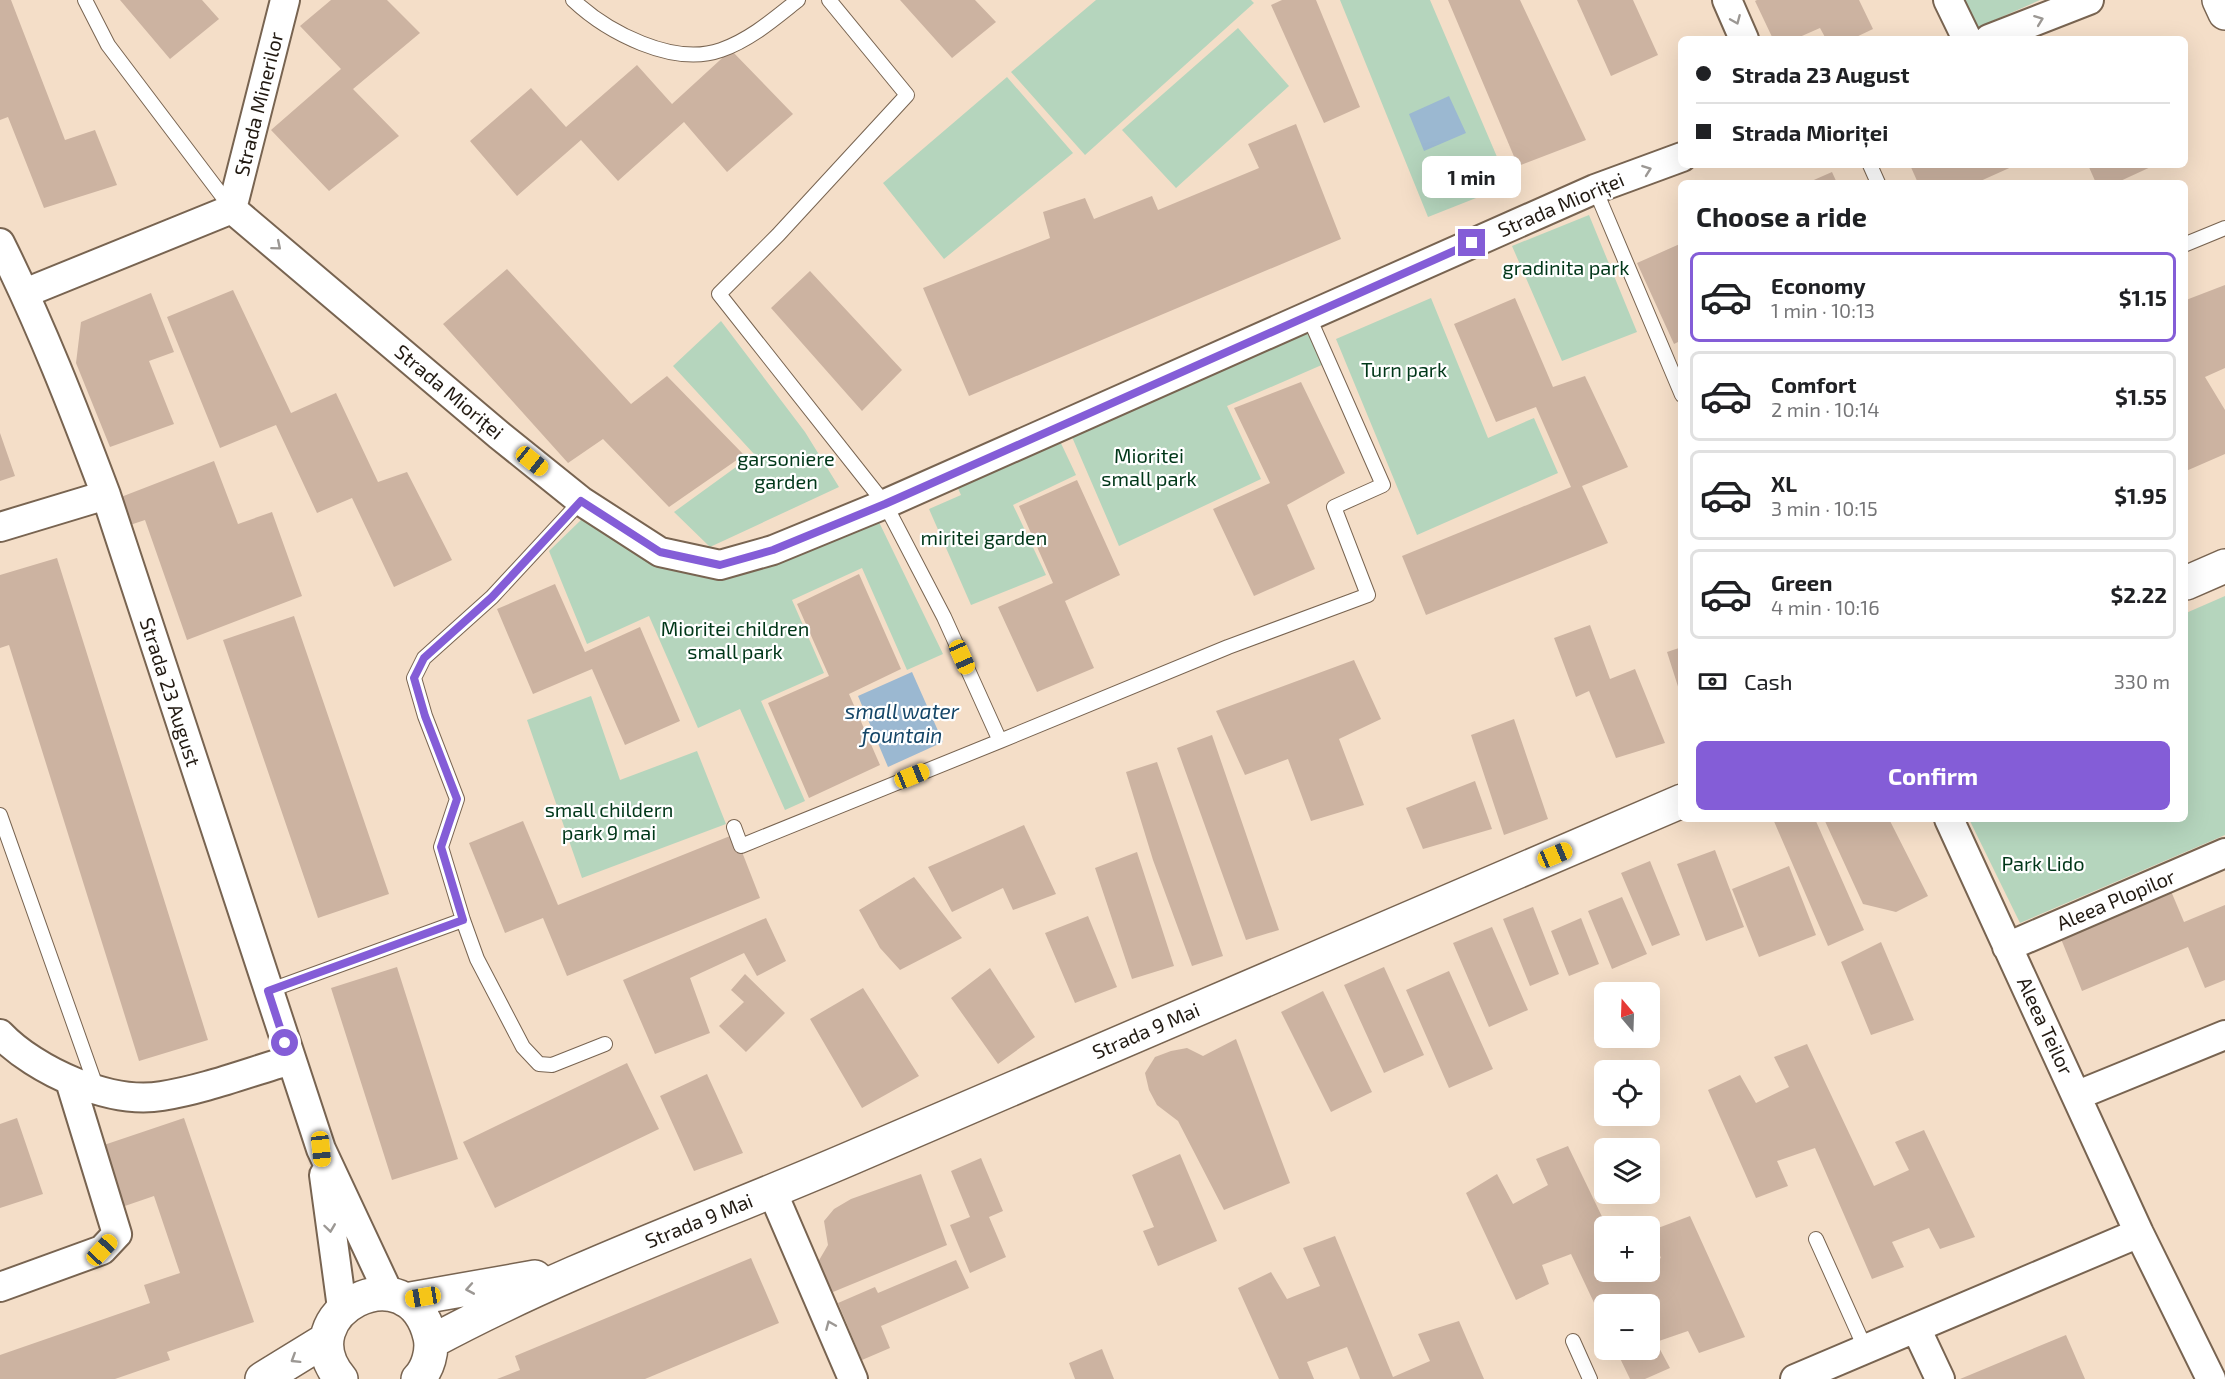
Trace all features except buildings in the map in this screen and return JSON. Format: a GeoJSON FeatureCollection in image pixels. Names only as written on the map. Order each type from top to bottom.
{"type":"FeatureCollection","features":[{"type":"Feature","properties":{"kind":"main road"},"geometry":{"type":"LineString","coordinates":[[2219,0],[2225,13]]}},
{"type":"Feature","properties":{"kind":"main road"},"geometry":{"type":"LineString","coordinates":[[2188,582],[2225,566]]}},
{"type":"Feature","properties":{"kind":"main road","name":"Strada 9 Mai"},"geometry":{"type":"LineString","coordinates":[[431,1342],[472,1320],[609,1257],[771,1191],[1678,803]]}},
{"type":"Feature","properties":{"kind":"main road","name":"Strada 9 Mai"},"geometry":{"type":"LineString","coordinates":[[342,1308],[356,1298],[373,1293],[397,1297],[520,1281],[609,1257]]}},
{"type":"Feature","properties":{"kind":"main road"},"geometry":{"type":"LineString","coordinates":[[397,1297],[419,1311],[427,1325],[431,1342],[429,1359],[421,1378]]}},
{"type":"Feature","properties":{"kind":"main road"},"geometry":{"type":"LineString","coordinates":[[341,1379],[328,1356],[327,1339],[332,1322],[342,1308]]}},
{"type":"Feature","properties":{"kind":"main road"},"geometry":{"type":"LineString","coordinates":[[262,1379],[327,1339]]}},
{"type":"Feature","properties":{"kind":"street","name":"Strada Minerilor"},"geometry":{"type":"LineString","coordinates":[[232,209],[285,0]]}},
{"type":"Feature","properties":{"kind":"street"},"geometry":{"type":"LineString","coordinates":[[1727,0],[1743,36]]}},
{"type":"Feature","properties":{"kind":"street"},"geometry":{"type":"LineString","coordinates":[[1948,0],[1966,36]]}},
{"type":"Feature","properties":{"kind":"street"},"geometry":{"type":"LineString","coordinates":[[1997,36],[2089,0]]}},
{"type":"Feature","properties":{"kind":"street","name":"Strada Mioriței"},"geometry":{"type":"LineString","coordinates":[[232,209],[581,501],[660,552],[720,565],[773,550],[885,504],[1595,189],[1678,158]]}},
{"type":"Feature","properties":{"kind":"street"},"geometry":{"type":"LineString","coordinates":[[25,293],[232,209]]}},
{"type":"Feature","properties":{"kind":"street","name":"Strada 23 August"},"geometry":{"type":"LineString","coordinates":[[0,243],[25,293],[75,411],[106,495],[321,1149],[397,1297]]}},
{"type":"Feature","properties":{"kind":"street"},"geometry":{"type":"LineString","coordinates":[[0,527],[106,495]]}},
{"type":"Feature","properties":{"kind":"street","name":"Aleea Teilor"},"geometry":{"type":"LineString","coordinates":[[1950,822],[2078,1095],[2139,1233],[2211,1379]]}},
{"type":"Feature","properties":{"kind":"street","name":"Aleea Plopilor"},"geometry":{"type":"LineString","coordinates":[[2007,947],[2225,852]]}},
{"type":"Feature","properties":{"kind":"street"},"geometry":{"type":"LineString","coordinates":[[0,1035],[15,1050],[84,1085],[129,1098],[162,1097],[291,1060]]}},
{"type":"Feature","properties":{"kind":"street"},"geometry":{"type":"LineString","coordinates":[[2078,1095],[2225,1035]]}},
{"type":"Feature","properties":{"kind":"street"},"geometry":{"type":"LineString","coordinates":[[0,1287],[102,1250],[117,1234],[84,1085]]}},
{"type":"Feature","properties":{"kind":"street","name":"Strada 23 August"},"geometry":{"type":"LineString","coordinates":[[321,1149],[342,1308]]}},
{"type":"Feature","properties":{"kind":"street"},"geometry":{"type":"LineString","coordinates":[[771,1191],[853,1379]]}},
{"type":"Feature","properties":{"kind":"street"},"geometry":{"type":"LineString","coordinates":[[1796,1379],[2139,1233]]}},
{"type":"Feature","properties":{"kind":"street"},"geometry":{"type":"LineString","coordinates":[[1916,1328],[1940,1379]]}},
{"type":"Feature","properties":{"kind":"lane"},"geometry":{"type":"LineString","coordinates":[[85,0],[108,45],[232,209]]}},
{"type":"Feature","properties":{"kind":"lane"},"geometry":{"type":"LineString","coordinates":[[573,0],[625,36],[664,51],[688,53],[719,51],[754,34],[798,0]]}},
{"type":"Feature","properties":{"kind":"lane"},"geometry":{"type":"LineString","coordinates":[[829,0],[907,95],[778,235],[719,294],[885,504],[944,617],[1000,741]]}},
{"type":"Feature","properties":{"kind":"lane"},"geometry":{"type":"LineString","coordinates":[[1595,189],[1678,377]]}},
{"type":"Feature","properties":{"kind":"lane"},"geometry":{"type":"LineString","coordinates":[[2188,243],[2225,228]]}},
{"type":"Feature","properties":{"kind":"lane"},"geometry":{"type":"LineString","coordinates":[[734,827],[741,846],[1228,647],[1368,596],[1334,507],[1383,485],[1308,315]]}},
{"type":"Feature","properties":{"kind":"lane"},"geometry":{"type":"LineString","coordinates":[[581,501],[492,597],[424,658],[414,678],[425,716],[457,799],[441,847],[477,959],[523,1047],[539,1064],[552,1065],[605,1044]]}},
{"type":"Feature","properties":{"kind":"lane"},"geometry":{"type":"LineString","coordinates":[[0,815],[84,1085]]}},
{"type":"Feature","properties":{"kind":"lane"},"geometry":{"type":"LineString","coordinates":[[268,991],[463,920]]}},
{"type":"Feature","properties":{"kind":"lane"},"geometry":{"type":"LineString","coordinates":[[1816,1239],[1866,1350]]}},
{"type":"Feature","properties":{"kind":"lane"},"geometry":{"type":"LineString","coordinates":[[1573,1341],[1590,1379]]}},
{"type":"Feature","properties":{"kind":"green space"},"geometry":{"type":"Polygon","coordinates":[[[1096,0],[1251,0],[1254,3],[1085,155],[1011,72],[1096,0]]]}},
{"type":"Feature","properties":{"kind":"green space"},"geometry":{"type":"Polygon","coordinates":[[[1340,0],[1430,0],[1509,185],[1428,217],[1340,0]]]}},
{"type":"Feature","properties":{"kind":"green space"},"geometry":{"type":"Polygon","coordinates":[[[1957,0],[2040,0],[1972,30],[1957,0]]]}},
{"type":"Feature","properties":{"kind":"green space"},"geometry":{"type":"Polygon","coordinates":[[[1238,28],[1289,86],[1176,188],[1122,130],[1238,28]]]}},
{"type":"Feature","properties":{"kind":"green space"},"geometry":{"type":"Polygon","coordinates":[[[1007,77],[1073,153],[944,259],[883,183],[1007,77]]]}},
{"type":"Feature","properties":{"kind":"green space","name":"gradinita park"},"geometry":{"type":"Polygon","coordinates":[[[1589,215],[1637,332],[1562,361],[1512,246],[1589,215]]]}},
{"type":"Feature","properties":{"kind":"green space","name":"Turn park"},"geometry":{"type":"Polygon","coordinates":[[[1431,298],[1488,438],[1534,418],[1558,473],[1417,535],[1336,339],[1431,298]]]}},
{"type":"Feature","properties":{"kind":"green space","name":"garsoniere garden"},"geometry":{"type":"Polygon","coordinates":[[[721,321],[805,432],[839,487],[710,547],[674,512],[754,454],[673,366],[721,321]]]}},
{"type":"Feature","properties":{"kind":"green space","name":"Mioritei small park"},"geometry":{"type":"Polygon","coordinates":[[[1307,331],[1324,364],[1227,406],[1261,479],[1119,546],[1072,437],[1307,331]]]}},
{"type":"Feature","properties":{"kind":"green space","name":"miritei garden"},"geometry":{"type":"Polygon","coordinates":[[[1058,437],[1076,475],[1013,505],[1046,575],[971,605],[929,509],[961,495],[955,482],[1058,437]]]}},
{"type":"Feature","properties":{"kind":"green space","name":"Mioritei children small park"},"geometry":{"type":"Polygon","coordinates":[[[877,518],[943,654],[907,670],[862,568],[792,600],[824,673],[761,701],[805,801],[785,810],[740,709],[698,728],[649,616],[587,644],[549,551],[582,519],[614,536],[726,573],[750,572],[877,518]]]}},
{"type":"Feature","properties":{"kind":"green space","name":"Park Lido"},"geometry":{"type":"Polygon","coordinates":[[[2225,596],[2225,835],[2020,923],[1970,822],[2188,822],[2188,612],[2225,596]]]}},
{"type":"Feature","properties":{"kind":"green space","name":"small childern park 9 mai"},"geometry":{"type":"Polygon","coordinates":[[[591,696],[620,780],[697,751],[726,824],[582,878],[527,720],[591,696]]]}},
{"type":"Feature","properties":{"kind":"water"},"geometry":{"type":"Polygon","coordinates":[[[1449,96],[1466,133],[1424,151],[1409,114],[1449,96]]]}},
{"type":"Feature","properties":{"kind":"water","name":"small water fountain"},"geometry":{"type":"Polygon","coordinates":[[[912,672],[943,742],[888,767],[858,696],[912,672]]]}},
{"type":"Feature","properties":{"kind":"route"},"geometry":{"type":"LineString","coordinates":[[285,1043],[268,991],[463,920],[441,847],[457,799],[417,694],[414,678],[424,658],[492,597],[581,501],[660,552],[720,565],[773,550],[885,504],[1472,243]]}}]}
